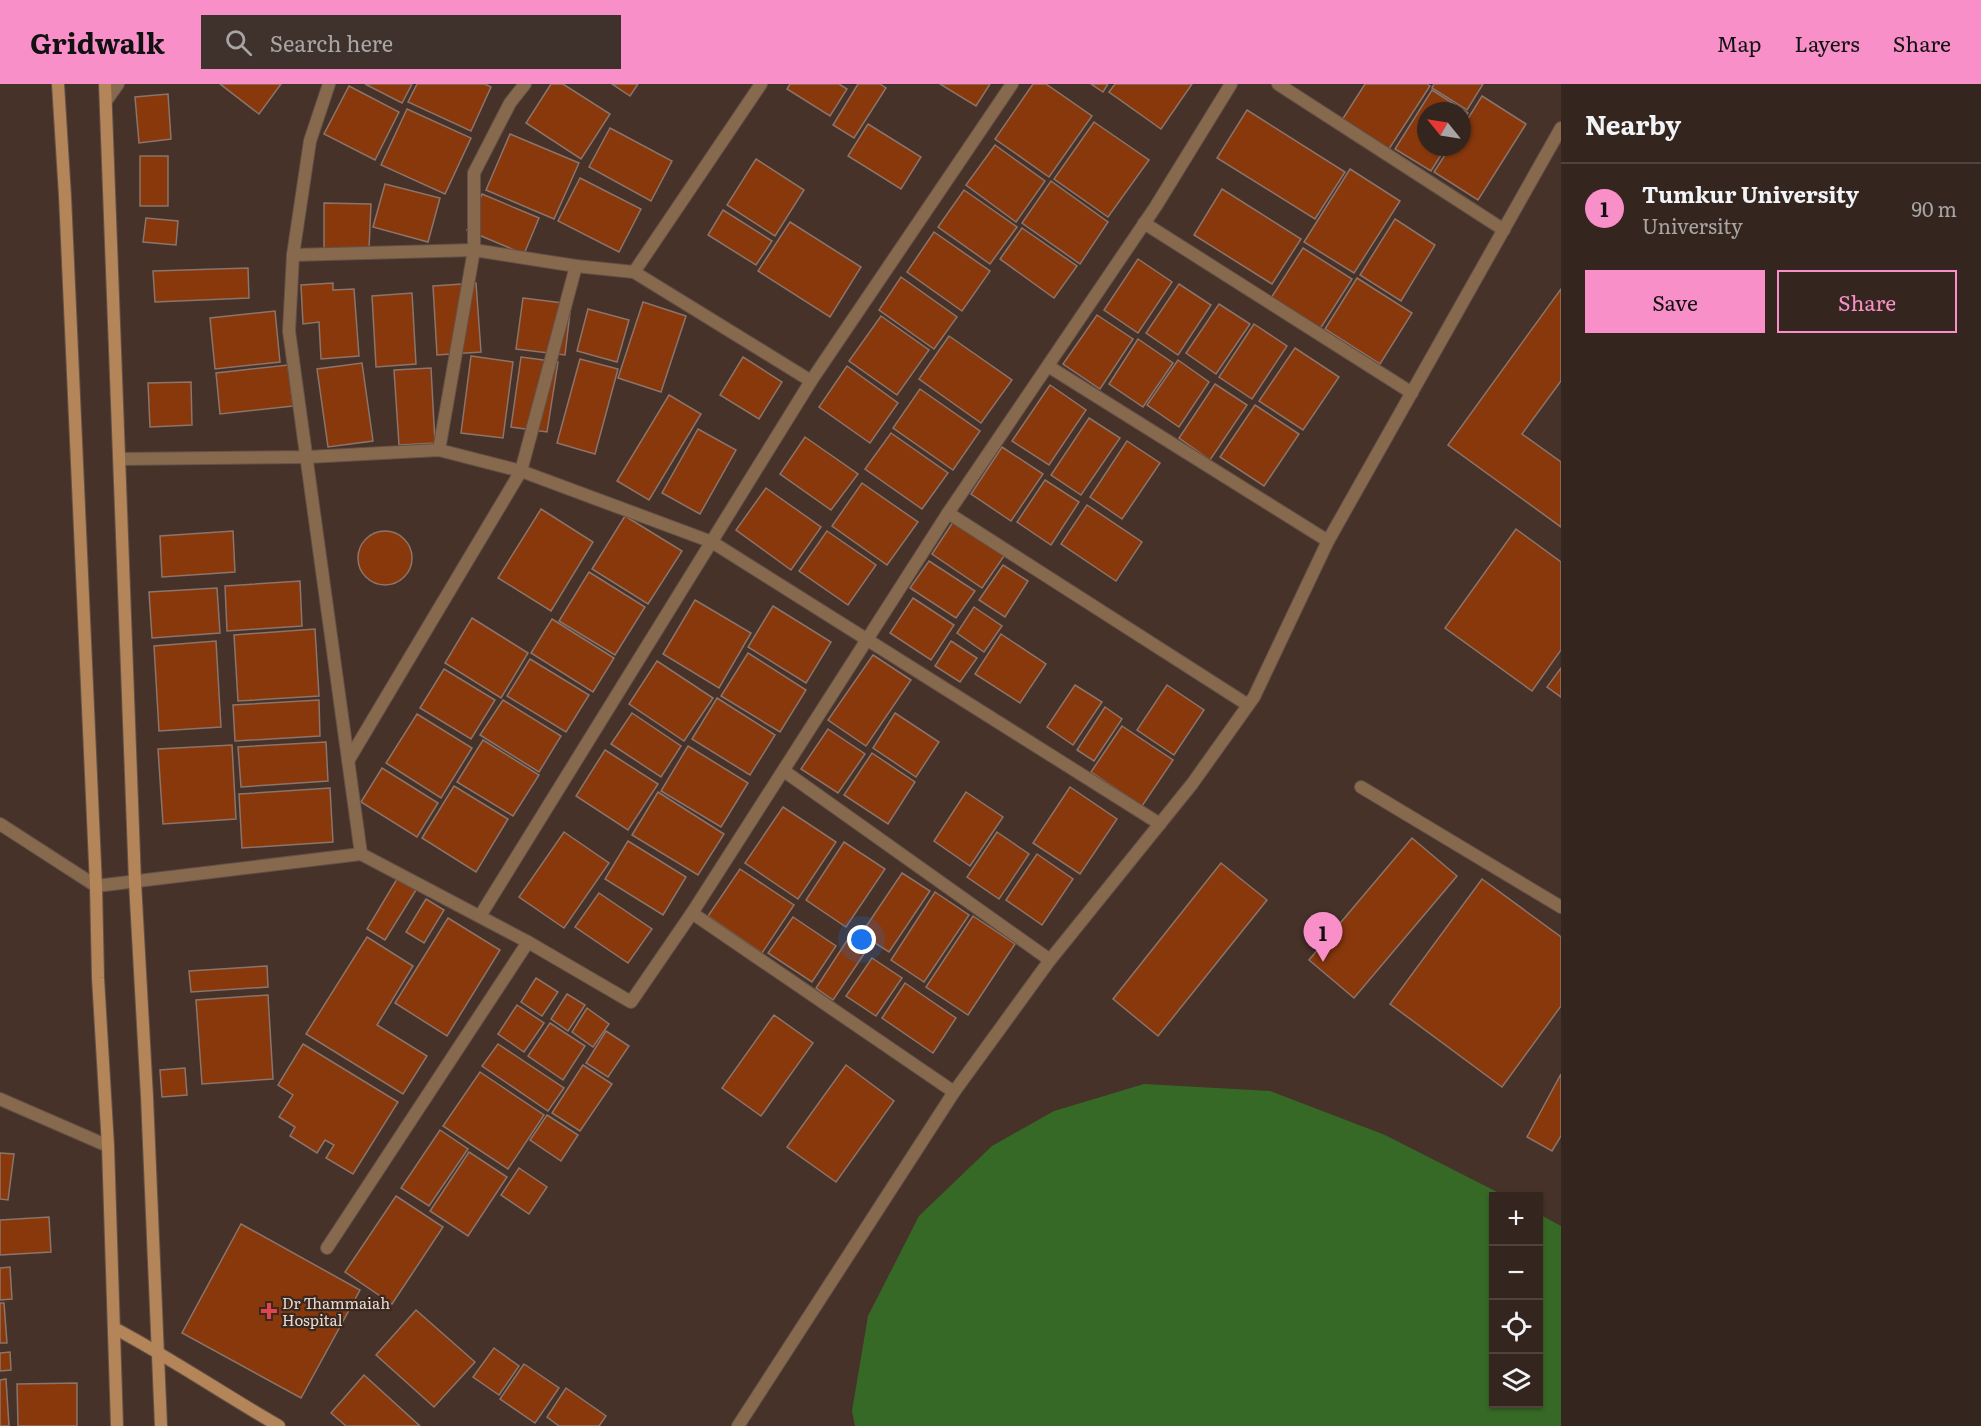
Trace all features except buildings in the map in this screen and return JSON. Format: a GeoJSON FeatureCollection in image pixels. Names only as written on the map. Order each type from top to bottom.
{"type":"FeatureCollection","features":[{"type":"Feature","properties":{"kind":"main road"},"geometry":{"type":"LineString","coordinates":[[58,84],[96,886],[98,978],[108,1146],[117,1426]]}},
{"type":"Feature","properties":{"kind":"main road"},"geometry":{"type":"LineString","coordinates":[[105,84],[135,882],[161,1426]]}},
{"type":"Feature","properties":{"kind":"main road"},"geometry":{"type":"LineString","coordinates":[[114,1328],[159,1351],[234,1400],[279,1426]]}},
{"type":"Feature","properties":{"kind":"street"},"geometry":{"type":"LineString","coordinates":[[106,101],[118,84]]}},
{"type":"Feature","properties":{"kind":"street"},"geometry":{"type":"LineString","coordinates":[[329,84],[310,141],[293,255],[289,331],[361,854]]}},
{"type":"Feature","properties":{"kind":"street"},"geometry":{"type":"LineString","coordinates":[[439,450],[474,250],[474,173],[510,103],[525,84]]}},
{"type":"Feature","properties":{"kind":"street"},"geometry":{"type":"LineString","coordinates":[[634,272],[761,84]]}},
{"type":"Feature","properties":{"kind":"street"},"geometry":{"type":"LineString","coordinates":[[480,916],[811,381],[1012,84]]}},
{"type":"Feature","properties":{"kind":"street"},"geometry":{"type":"LineString","coordinates":[[0,824],[96,886],[361,854],[528,942],[631,1002],[692,913],[948,513],[1144,223],[1231,84]]}},
{"type":"Feature","properties":{"kind":"street"},"geometry":{"type":"LineString","coordinates":[[1278,84],[1504,230]]}},
{"type":"Feature","properties":{"kind":"street"},"geometry":{"type":"LineString","coordinates":[[738,1426],[954,1092],[1050,960],[1192,784],[1254,697],[1328,541],[1561,128]]}},
{"type":"Feature","properties":{"kind":"street"},"geometry":{"type":"LineString","coordinates":[[1144,223],[1412,393]]}},
{"type":"Feature","properties":{"kind":"street"},"geometry":{"type":"LineString","coordinates":[[293,255],[474,250],[576,266],[634,272],[811,381]]}},
{"type":"Feature","properties":{"kind":"street"},"geometry":{"type":"LineString","coordinates":[[348,761],[521,471],[576,266]]}},
{"type":"Feature","properties":{"kind":"street"},"geometry":{"type":"LineString","coordinates":[[1048,366],[1328,541]]}},
{"type":"Feature","properties":{"kind":"street"},"geometry":{"type":"LineString","coordinates":[[119,459],[308,457],[439,450],[521,471],[712,542],[1160,824]]}},
{"type":"Feature","properties":{"kind":"street"},"geometry":{"type":"LineString","coordinates":[[948,513],[1248,705]]}},
{"type":"Feature","properties":{"kind":"street"},"geometry":{"type":"LineString","coordinates":[[784,771],[1050,960]]}},
{"type":"Feature","properties":{"kind":"street"},"geometry":{"type":"LineString","coordinates":[[1361,787],[1561,907]]}},
{"type":"Feature","properties":{"kind":"street"},"geometry":{"type":"LineString","coordinates":[[692,913],[954,1092]]}},
{"type":"Feature","properties":{"kind":"street"},"geometry":{"type":"LineString","coordinates":[[327,1248],[528,942]]}},
{"type":"Feature","properties":{"kind":"street"},"geometry":{"type":"LineString","coordinates":[[0,1099],[108,1146]]}},
{"type":"Feature","properties":{"kind":"green space"},"geometry":{"type":"Polygon","coordinates":[[[1144,1084],[1270,1091],[1385,1135],[1497,1192],[1489,1192],[1489,1408],[1543,1408],[1543,1216],[1561,1226],[1561,1426],[855,1426],[852,1411],[868,1316],[919,1216],[992,1146],[1054,1111],[1144,1084]]]}},
{"type":"Feature","properties":{"kind":"place","name":"Tumkur University"},"geometry":{"type":"Point","coordinates":[1323,962]}},
{"type":"Feature","properties":{"kind":"place","name":"Dr Thammaiah Hospital"},"geometry":{"type":"Point","coordinates":[269,1311]}}]}
